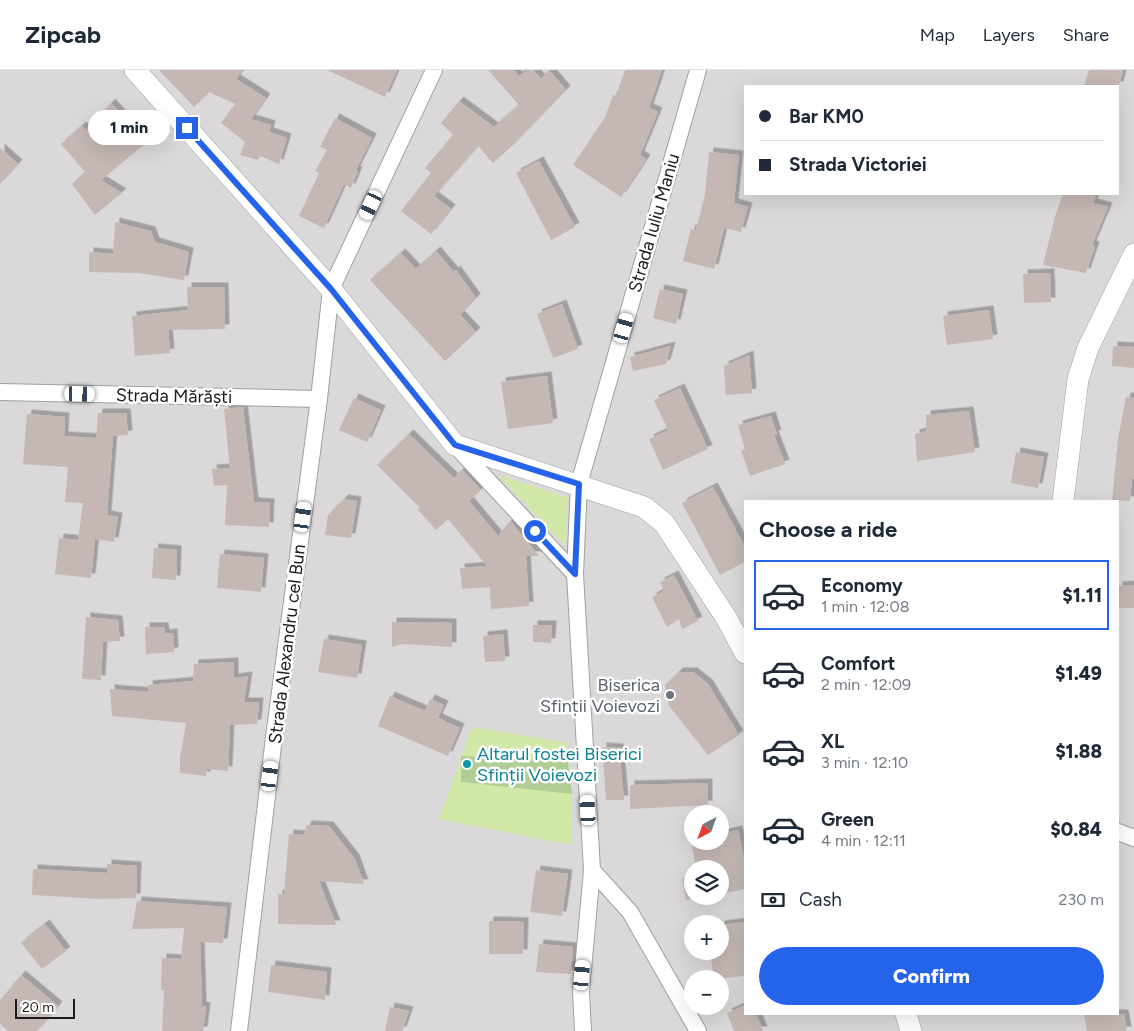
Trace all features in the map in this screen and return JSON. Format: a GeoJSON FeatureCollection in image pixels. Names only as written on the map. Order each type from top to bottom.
{"type":"FeatureCollection","features":[{"type":"Feature","properties":{"kind":"street"},"geometry":{"type":"LineString","coordinates":[[135,70],[331,289],[455,445],[575,574]]}},
{"type":"Feature","properties":{"kind":"street","name":"Strada Alexandru cel Bun"},"geometry":{"type":"LineString","coordinates":[[239,1031],[274,737],[319,399],[331,289],[434,70]]}},
{"type":"Feature","properties":{"kind":"street","name":"Strada Iuliu Maniu"},"geometry":{"type":"LineString","coordinates":[[583,1031],[581,992],[592,870],[575,574],[579,484],[698,70]]}},
{"type":"Feature","properties":{"kind":"street"},"geometry":{"type":"LineString","coordinates":[[1062,500],[1078,379],[1088,348],[1134,254]]}},
{"type":"Feature","properties":{"kind":"street","name":"Strada Mărăști"},"geometry":{"type":"LineString","coordinates":[[0,392],[319,399]]}},
{"type":"Feature","properties":{"kind":"street"},"geometry":{"type":"LineString","coordinates":[[455,445],[579,484],[644,507],[664,523],[727,619],[744,651]]}},
{"type":"Feature","properties":{"kind":"street"},"geometry":{"type":"LineString","coordinates":[[1119,832],[1134,838]]}},
{"type":"Feature","properties":{"kind":"street"},"geometry":{"type":"LineString","coordinates":[[592,870],[630,912],[698,1031]]}},
{"type":"Feature","properties":{"kind":"street"},"geometry":{"type":"LineString","coordinates":[[906,1015],[911,1031]]}},
{"type":"Feature","properties":{"kind":"shaded area"},"geometry":{"type":"Polygon","coordinates":[[[0,70],[1134,70],[1134,1031],[0,1031],[0,70]]]}},
{"type":"Feature","properties":{"kind":"green space"},"geometry":{"type":"Polygon","coordinates":[[[498,475],[567,497],[566,547],[498,475]]]}},
{"type":"Feature","properties":{"kind":"green space"},"geometry":{"type":"Polygon","coordinates":[[[472,727],[568,743],[572,794],[571,845],[439,819],[472,727]]]}},
{"type":"Feature","properties":{"kind":"green space"},"geometry":{"type":"Polygon","coordinates":[[[461,756],[568,762],[572,794],[461,782],[461,756]]]}},
{"type":"Feature","properties":{"kind":"building"},"geometry":{"type":"Polygon","coordinates":[[[159,70],[242,70],[236,79],[266,98],[251,119],[271,125],[269,132],[287,138],[279,164],[260,156],[258,160],[240,155],[245,142],[221,123],[235,104],[209,92],[194,107],[159,70]]]}},
{"type":"Feature","properties":{"kind":"building"},"geometry":{"type":"Polygon","coordinates":[[[327,70],[397,70],[385,97],[327,70]]]}},
{"type":"Feature","properties":{"kind":"building"},"geometry":{"type":"Polygon","coordinates":[[[488,70],[514,70],[518,76],[533,70],[541,79],[549,70],[566,90],[493,163],[478,146],[434,196],[451,209],[431,234],[401,211],[431,173],[425,168],[453,135],[441,123],[459,101],[494,127],[519,105],[488,70]]]}},
{"type":"Feature","properties":{"kind":"building"},"geometry":{"type":"Polygon","coordinates":[[[625,70],[662,70],[649,108],[658,112],[640,155],[646,159],[621,197],[573,165],[605,117],[613,95],[616,96],[625,70]]]}},
{"type":"Feature","properties":{"kind":"building"},"geometry":{"type":"Polygon","coordinates":[[[1089,70],[1123,70],[1119,86],[1084,85],[1089,70]]]}},
{"type":"Feature","properties":{"kind":"building"},"geometry":{"type":"Polygon","coordinates":[[[111,103],[146,143],[101,180],[122,193],[95,215],[72,184],[85,172],[61,144],[82,126],[86,130],[111,103]]]}},
{"type":"Feature","properties":{"kind":"building"},"geometry":{"type":"Polygon","coordinates":[[[335,118],[372,138],[356,170],[358,171],[351,188],[344,184],[324,228],[299,216],[319,173],[315,171],[327,150],[320,147],[335,118]]]}},
{"type":"Feature","properties":{"kind":"building"},"geometry":{"type":"Polygon","coordinates":[[[0,148],[18,164],[0,184],[0,148]]]}},
{"type":"Feature","properties":{"kind":"building"},"geometry":{"type":"Polygon","coordinates":[[[709,152],[739,155],[734,203],[748,207],[741,232],[724,228],[714,269],[683,261],[691,229],[696,230],[705,194],[709,152]]]}},
{"type":"Feature","properties":{"kind":"building"},"geometry":{"type":"Polygon","coordinates":[[[539,161],[575,227],[551,240],[516,173],[539,161]]]}},
{"type":"Feature","properties":{"kind":"building"},"geometry":{"type":"Polygon","coordinates":[[[1063,195],[1097,195],[1093,203],[1108,207],[1092,245],[1095,246],[1086,273],[1043,265],[1056,213],[1063,195]]]}},
{"type":"Feature","properties":{"kind":"building"},"geometry":{"type":"Polygon","coordinates":[[[115,222],[151,231],[155,242],[189,252],[184,280],[139,273],[89,272],[89,252],[113,254],[115,222]]]}},
{"type":"Feature","properties":{"kind":"building"},"geometry":{"type":"Polygon","coordinates":[[[436,251],[454,272],[456,270],[476,298],[460,315],[476,332],[445,361],[370,280],[401,253],[416,269],[436,251]]]}},
{"type":"Feature","properties":{"kind":"building"},"geometry":{"type":"Polygon","coordinates":[[[1050,273],[1051,302],[1024,303],[1023,274],[1050,273]]]}},
{"type":"Feature","properties":{"kind":"building"},"geometry":{"type":"Polygon","coordinates":[[[187,287],[224,287],[225,329],[168,330],[170,353],[135,356],[132,316],[188,310],[187,287]]]}},
{"type":"Feature","properties":{"kind":"building"},"geometry":{"type":"Polygon","coordinates":[[[660,289],[683,294],[676,324],[653,318],[660,289]]]}},
{"type":"Feature","properties":{"kind":"building"},"geometry":{"type":"Polygon","coordinates":[[[562,304],[578,349],[553,358],[537,314],[562,304]]]}},
{"type":"Feature","properties":{"kind":"building"},"geometry":{"type":"Polygon","coordinates":[[[989,310],[993,339],[947,345],[943,316],[989,310]]]}},
{"type":"Feature","properties":{"kind":"building"},"geometry":{"type":"Polygon","coordinates":[[[671,346],[666,364],[633,371],[630,357],[671,346]]]}},
{"type":"Feature","properties":{"kind":"building"},"geometry":{"type":"Polygon","coordinates":[[[1113,346],[1134,347],[1134,368],[1112,366],[1113,346]]]}},
{"type":"Feature","properties":{"kind":"building"},"geometry":{"type":"Polygon","coordinates":[[[749,355],[752,393],[726,395],[724,366],[749,355]]]}},
{"type":"Feature","properties":{"kind":"building"},"geometry":{"type":"Polygon","coordinates":[[[547,376],[553,423],[508,429],[501,382],[547,376]]]}},
{"type":"Feature","properties":{"kind":"building"},"geometry":{"type":"Polygon","coordinates":[[[680,388],[708,449],[663,470],[649,439],[668,430],[654,400],[680,388]]]}},
{"type":"Feature","properties":{"kind":"building"},"geometry":{"type":"Polygon","coordinates":[[[1126,397],[1134,398],[1134,479],[1132,478],[1130,501],[1112,500],[1118,439],[1126,397]]]}},
{"type":"Feature","properties":{"kind":"building"},"geometry":{"type":"Polygon","coordinates":[[[354,398],[381,410],[367,442],[339,430],[354,398]]]}},
{"type":"Feature","properties":{"kind":"building"},"geometry":{"type":"Polygon","coordinates":[[[243,407],[254,502],[270,503],[269,527],[225,525],[227,485],[214,486],[212,469],[230,468],[224,409],[243,407]]]}},
{"type":"Feature","properties":{"kind":"building"},"geometry":{"type":"Polygon","coordinates":[[[969,411],[975,452],[917,461],[915,434],[926,431],[926,415],[969,411]]]}},
{"type":"Feature","properties":{"kind":"building"},"geometry":{"type":"Polygon","coordinates":[[[98,413],[126,413],[128,435],[113,436],[107,515],[118,517],[114,542],[95,539],[91,578],[55,574],[59,538],[78,540],[83,503],[65,502],[68,467],[23,464],[27,414],[65,417],[64,436],[96,438],[98,413]]]}},
{"type":"Feature","properties":{"kind":"building"},"geometry":{"type":"Polygon","coordinates":[[[771,416],[777,434],[774,435],[785,464],[750,476],[741,451],[745,449],[738,425],[771,416]]]}},
{"type":"Feature","properties":{"kind":"building"},"geometry":{"type":"Polygon","coordinates":[[[409,434],[454,478],[462,470],[481,490],[469,501],[498,536],[510,521],[539,556],[526,556],[529,606],[491,609],[490,587],[462,589],[460,568],[487,566],[448,519],[436,530],[418,510],[420,508],[377,465],[409,434]]]}},
{"type":"Feature","properties":{"kind":"building"},"geometry":{"type":"Polygon","coordinates":[[[1016,452],[1044,457],[1038,488],[1011,483],[1016,452]]]}},
{"type":"Feature","properties":{"kind":"building"},"geometry":{"type":"Polygon","coordinates":[[[713,487],[744,545],[744,563],[720,575],[682,503],[713,487]]]}},
{"type":"Feature","properties":{"kind":"building"},"geometry":{"type":"Polygon","coordinates":[[[344,499],[357,501],[351,538],[325,535],[328,515],[344,499]]]}},
{"type":"Feature","properties":{"kind":"building"},"geometry":{"type":"Polygon","coordinates":[[[154,548],[177,550],[176,580],[152,578],[154,548]]]}},
{"type":"Feature","properties":{"kind":"building"},"geometry":{"type":"Polygon","coordinates":[[[220,554],[264,558],[261,592],[217,588],[220,554]]]}},
{"type":"Feature","properties":{"kind":"building"},"geometry":{"type":"Polygon","coordinates":[[[674,575],[698,621],[682,629],[679,619],[667,627],[652,597],[664,591],[660,582],[674,575]]]}},
{"type":"Feature","properties":{"kind":"building"},"geometry":{"type":"Polygon","coordinates":[[[1134,585],[1134,608],[1119,608],[1119,586],[1134,585]]]}},
{"type":"Feature","properties":{"kind":"building"},"geometry":{"type":"Polygon","coordinates":[[[86,617],[118,620],[120,641],[103,642],[101,680],[82,679],[86,617]]]}},
{"type":"Feature","properties":{"kind":"building"},"geometry":{"type":"Polygon","coordinates":[[[392,622],[452,623],[452,647],[403,644],[392,647],[392,622]]]}},
{"type":"Feature","properties":{"kind":"building"},"geometry":{"type":"Polygon","coordinates":[[[533,625],[552,625],[551,643],[533,642],[533,625]]]}},
{"type":"Feature","properties":{"kind":"building"},"geometry":{"type":"Polygon","coordinates":[[[145,627],[164,627],[165,634],[173,633],[174,652],[146,654],[145,627]]]}},
{"type":"Feature","properties":{"kind":"building"},"geometry":{"type":"Polygon","coordinates":[[[503,634],[505,661],[485,662],[483,636],[503,634]]]}},
{"type":"Feature","properties":{"kind":"building"},"geometry":{"type":"Polygon","coordinates":[[[324,639],[362,645],[357,678],[318,672],[324,639]]]}},
{"type":"Feature","properties":{"kind":"building"},"geometry":{"type":"Polygon","coordinates":[[[234,662],[234,678],[248,676],[244,702],[259,702],[257,724],[230,725],[228,771],[206,769],[206,776],[180,773],[180,758],[186,723],[112,716],[110,689],[149,692],[148,685],[193,681],[194,664],[234,662]]]}},
{"type":"Feature","properties":{"kind":"building"},"geometry":{"type":"Polygon","coordinates":[[[679,672],[693,672],[708,684],[739,735],[708,755],[669,706],[665,685],[679,672]]]}},
{"type":"Feature","properties":{"kind":"building"},"geometry":{"type":"Polygon","coordinates":[[[390,696],[425,711],[430,699],[444,705],[438,718],[460,728],[448,756],[378,726],[390,696]]]}},
{"type":"Feature","properties":{"kind":"building"},"geometry":{"type":"Polygon","coordinates":[[[602,747],[619,748],[624,800],[606,800],[602,747]]]}},
{"type":"Feature","properties":{"kind":"building"},"geometry":{"type":"Polygon","coordinates":[[[708,783],[708,805],[630,809],[630,785],[708,783]]]}},
{"type":"Feature","properties":{"kind":"building"},"geometry":{"type":"Polygon","coordinates":[[[307,825],[329,826],[355,859],[364,884],[319,881],[336,925],[278,924],[278,894],[284,894],[289,834],[304,835],[307,825]]]}},
{"type":"Feature","properties":{"kind":"building"},"geometry":{"type":"Polygon","coordinates":[[[738,830],[744,858],[744,889],[729,892],[729,860],[694,860],[693,850],[729,850],[729,832],[738,830]]]}},
{"type":"Feature","properties":{"kind":"building"},"geometry":{"type":"Polygon","coordinates":[[[107,864],[137,866],[136,898],[101,899],[32,895],[33,869],[107,873],[107,864]]]}},
{"type":"Feature","properties":{"kind":"building"},"geometry":{"type":"Polygon","coordinates":[[[536,870],[568,874],[562,916],[530,912],[536,870]]]}},
{"type":"Feature","properties":{"kind":"building"},"geometry":{"type":"Polygon","coordinates":[[[137,901],[227,907],[223,943],[200,942],[202,1006],[206,1007],[203,1031],[162,1031],[164,990],[161,990],[162,958],[181,959],[184,928],[132,929],[137,901]]]}},
{"type":"Feature","properties":{"kind":"building"},"geometry":{"type":"Polygon","coordinates":[[[489,921],[524,922],[523,954],[489,954],[489,921]]]}},
{"type":"Feature","properties":{"kind":"building"},"geometry":{"type":"Polygon","coordinates":[[[744,922],[744,976],[729,978],[729,970],[713,970],[711,960],[729,960],[729,924],[744,922]]]}},
{"type":"Feature","properties":{"kind":"building"},"geometry":{"type":"Polygon","coordinates":[[[45,924],[66,951],[42,969],[21,943],[45,924]]]}},
{"type":"Feature","properties":{"kind":"building"},"geometry":{"type":"Polygon","coordinates":[[[539,944],[573,947],[571,974],[536,972],[539,944]]]}},
{"type":"Feature","properties":{"kind":"building"},"geometry":{"type":"Polygon","coordinates":[[[271,965],[327,972],[325,1000],[268,992],[271,965]]]}},
{"type":"Feature","properties":{"kind":"building"},"geometry":{"type":"Polygon","coordinates":[[[21,975],[58,1006],[37,1031],[8,1031],[0,1024],[0,1000],[21,975]]]}},
{"type":"Feature","properties":{"kind":"building"},"geometry":{"type":"Polygon","coordinates":[[[744,1005],[744,1015],[756,1015],[763,1031],[734,1031],[728,1015],[729,1012],[744,1005]]]}},
{"type":"Feature","properties":{"kind":"building"},"geometry":{"type":"Polygon","coordinates":[[[390,1007],[409,1011],[402,1031],[385,1031],[390,1007]]]}},
{"type":"Feature","properties":{"kind":"building"},"geometry":{"type":"Polygon","coordinates":[[[1124,1014],[1127,1031],[1087,1031],[1084,1015],[1124,1014]]]}},
{"type":"Feature","properties":{"kind":"place","name":"Biserica Sfinții Voievozi"},"geometry":{"type":"Point","coordinates":[670,695]}},
{"type":"Feature","properties":{"kind":"place","name":"Altarul fostei Biserici Sfinții Voievozi"},"geometry":{"type":"Point","coordinates":[467,764]}},
{"type":"Feature","properties":{"kind":"route"},"geometry":{"type":"LineString","coordinates":[[187,128],[331,289],[455,445],[579,484],[575,574],[535,531]]}}]}
